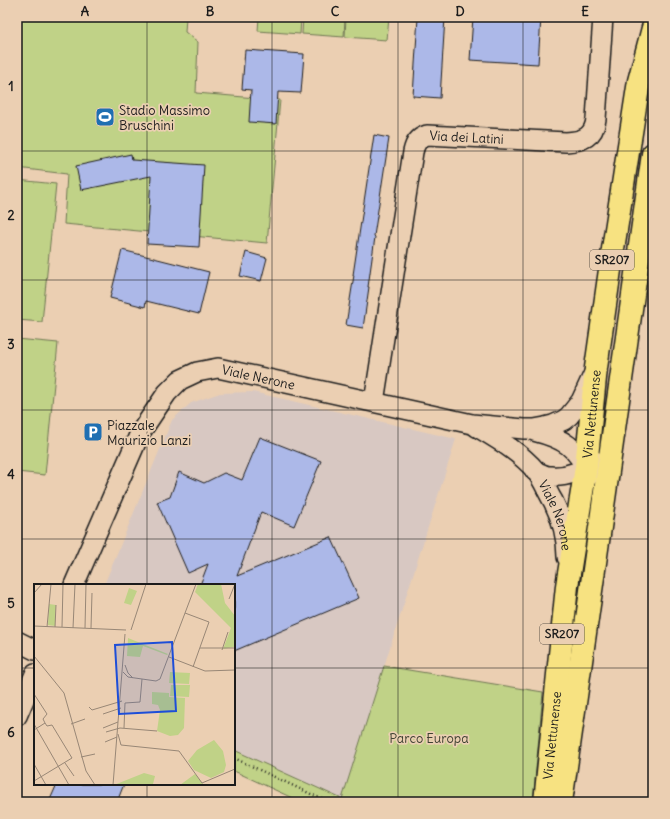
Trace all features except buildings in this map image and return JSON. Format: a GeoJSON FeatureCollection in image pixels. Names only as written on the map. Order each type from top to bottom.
{"type":"FeatureCollection","features":[{"type":"Feature","properties":{"kind":"main road","name":"Via Nettunense"},"geometry":{"type":"LineString","coordinates":[[545,802],[567,586],[586,467],[596,368],[639,81],[647,71],[653,28]]}},
{"type":"Feature","properties":{"kind":"main road","name":"Via Nettunense"},"geometry":{"type":"LineString","coordinates":[[561,802],[653,154]]}},
{"type":"Feature","properties":{"kind":"street","name":"Via dei Latini"},"geometry":{"type":"LineString","coordinates":[[374,402],[413,152],[416,142],[419,138],[427,136],[566,142],[578,141],[589,136],[594,128],[596,119],[603,17]]}},
{"type":"Feature","properties":{"kind":"street"},"geometry":{"type":"LineString","coordinates":[[628,152],[653,154]]}},
{"type":"Feature","properties":{"kind":"street","name":"Viale Nerone"},"geometry":{"type":"LineString","coordinates":[[74,584],[140,433],[167,393],[180,380],[197,372],[218,368],[472,424],[534,429],[553,425],[569,416],[581,401],[596,368]]}},
{"type":"Feature","properties":{"kind":"street","name":"Viale Nerone"},"geometry":{"type":"LineString","coordinates":[[472,424],[512,449],[535,471],[544,485],[562,523],[567,552],[567,586]]}},
{"type":"Feature","properties":{"kind":"street","name":"Viale Nerone"},"geometry":{"type":"LineString","coordinates":[[524,429],[557,438],[566,443],[577,454],[586,467],[604,503]]}},
{"type":"Feature","properties":{"kind":"street","name":"Viale Nerone"},"geometry":{"type":"LineString","coordinates":[[535,471],[543,475],[555,477],[566,475],[586,467],[602,454],[613,436]]}},
{"type":"Feature","properties":{"kind":"street"},"geometry":{"type":"LineString","coordinates":[[17,641],[34,650]]}},
{"type":"Feature","properties":{"kind":"street"},"geometry":{"type":"LineString","coordinates":[[17,716],[34,676]]}},
{"type":"Feature","properties":{"kind":"path"},"geometry":{"type":"LineString","coordinates":[[235,758],[328,802]]}},
{"type":"Feature","properties":{"kind":"shaded area"},"geometry":{"type":"Polygon","coordinates":[[[253,392],[456,439],[342,799],[235,750],[235,584],[104,584],[172,420],[191,403],[220,393],[253,392]]]}},
{"type":"Feature","properties":{"kind":"green space","name":"Stadio Massimo Bruschini"},"geometry":{"type":"Polygon","coordinates":[[[17,17],[186,17],[185,32],[198,42],[196,93],[280,100],[267,243],[64,224],[67,174],[17,168],[17,17]]]}},
{"type":"Feature","properties":{"kind":"green space"},"geometry":{"type":"Polygon","coordinates":[[[259,17],[301,17],[300,34],[258,31],[259,17]]]}},
{"type":"Feature","properties":{"kind":"green space"},"geometry":{"type":"Polygon","coordinates":[[[303,17],[345,17],[344,37],[302,34],[303,17]]]}},
{"type":"Feature","properties":{"kind":"green space"},"geometry":{"type":"Polygon","coordinates":[[[346,17],[389,17],[387,40],[345,37],[346,17]]]}},
{"type":"Feature","properties":{"kind":"green space"},"geometry":{"type":"Polygon","coordinates":[[[17,180],[56,184],[42,322],[17,320],[17,180]]]}},
{"type":"Feature","properties":{"kind":"green space"},"geometry":{"type":"Polygon","coordinates":[[[17,339],[58,343],[45,475],[17,472],[17,339]]]}},
{"type":"Feature","properties":{"kind":"green space","name":"Parco Europa"},"geometry":{"type":"Polygon","coordinates":[[[384,666],[543,692],[533,802],[301,802],[235,771],[235,750],[342,799],[384,666]]]}},
{"type":"Feature","properties":{"kind":"place","name":"Stadio Massimo Bruschini"},"geometry":{"type":"Point","coordinates":[105,117]}},
{"type":"Feature","properties":{"kind":"place","name":"Piazzale Maurizio Lanzi"},"geometry":{"type":"Point","coordinates":[93,432]}}]}
